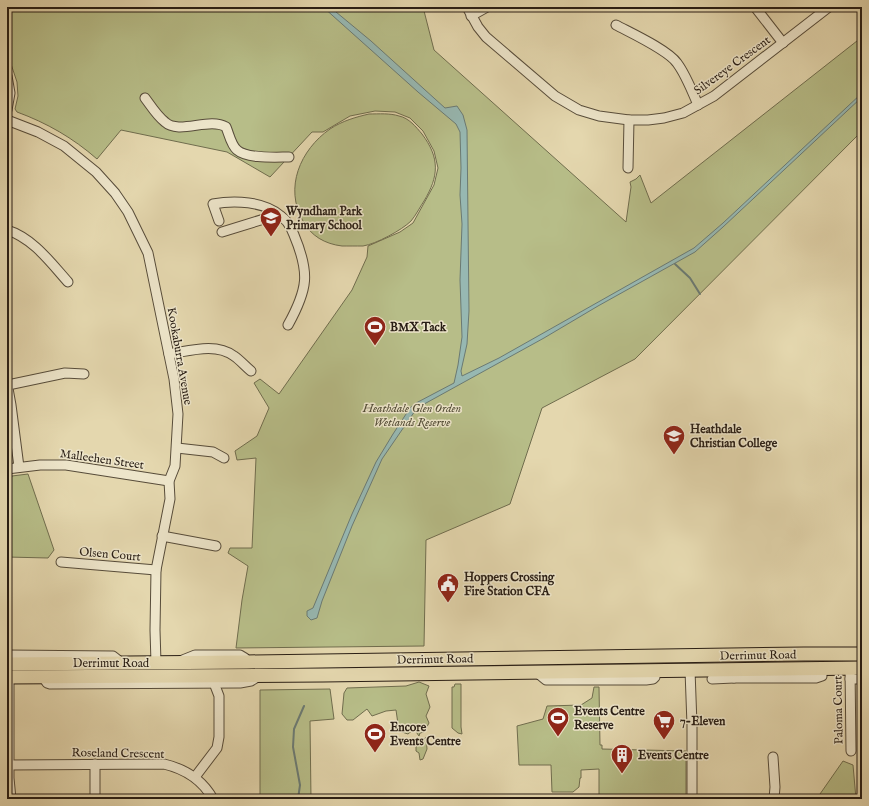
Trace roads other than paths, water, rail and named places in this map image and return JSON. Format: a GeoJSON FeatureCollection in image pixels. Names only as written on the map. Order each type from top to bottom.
{"type":"FeatureCollection","features":[{"type":"Feature","properties":{"kind":"highway"},"geometry":{"type":"LineString","coordinates":[[804,654],[819,661],[822,669]]}},
{"type":"Feature","properties":{"kind":"highway","name":"Derrimut Road"},"geometry":{"type":"LineString","coordinates":[[8,677],[43,677],[156,669],[175,663],[856,654]]}},
{"type":"Feature","properties":{"kind":"highway"},"geometry":{"type":"LineString","coordinates":[[854,672],[856,654]]}},
{"type":"Feature","properties":{"kind":"highway"},"geometry":{"type":"LineString","coordinates":[[691,656],[692,670]]}},
{"type":"Feature","properties":{"kind":"highway"},"geometry":{"type":"LineString","coordinates":[[633,657],[651,662],[656,670]]}},
{"type":"Feature","properties":{"kind":"highway"},"geometry":{"type":"LineString","coordinates":[[441,659],[441,673]]}},
{"type":"Feature","properties":{"kind":"highway","name":"Derrimut Road"},"geometry":{"type":"LineString","coordinates":[[8,661],[122,663],[156,669],[262,675],[656,670],[692,670],[732,674],[822,669],[854,672]]}},
{"type":"Feature","properties":{"kind":"highway"},"geometry":{"type":"LineString","coordinates":[[8,661],[8,677]]}},
{"type":"Feature","properties":{"kind":"street","name":"Silvereye Crescent"},"geometry":{"type":"LineString","coordinates":[[467,7],[471,16],[482,32],[555,96],[579,110],[599,116],[629,120],[664,118],[682,113],[714,96],[829,7]]}},
{"type":"Feature","properties":{"kind":"street"},"geometry":{"type":"LineString","coordinates":[[471,16],[487,7]]}},
{"type":"Feature","properties":{"kind":"street"},"geometry":{"type":"LineString","coordinates":[[755,7],[783,43]]}},
{"type":"Feature","properties":{"kind":"street"},"geometry":{"type":"LineString","coordinates":[[616,25],[669,55],[677,63],[698,105]]}},
{"type":"Feature","properties":{"kind":"street"},"geometry":{"type":"LineString","coordinates":[[7,76],[10,94],[7,110]]}},
{"type":"Feature","properties":{"kind":"street"},"geometry":{"type":"LineString","coordinates":[[145,98],[166,123],[180,127],[201,124],[222,124],[226,127],[236,150],[255,156],[289,157]]}},
{"type":"Feature","properties":{"kind":"street","name":"Kookaburra Avenue"},"geometry":{"type":"LineString","coordinates":[[7,120],[38,132],[64,146],[96,172],[115,193],[135,224],[148,252],[174,379],[178,414],[175,466],[169,481],[170,499],[156,570],[156,669]]}},
{"type":"Feature","properties":{"kind":"street"},"geometry":{"type":"LineString","coordinates":[[628,168],[629,120]]}},
{"type":"Feature","properties":{"kind":"street"},"geometry":{"type":"LineString","coordinates":[[219,221],[213,204],[229,202],[258,205],[275,211],[285,219],[292,230],[302,254],[305,273],[304,288],[288,325]]}},
{"type":"Feature","properties":{"kind":"street"},"geometry":{"type":"LineString","coordinates":[[222,232],[271,216],[280,216]]}},
{"type":"Feature","properties":{"kind":"street"},"geometry":{"type":"LineString","coordinates":[[7,230],[24,239],[38,249],[68,282]]}},
{"type":"Feature","properties":{"kind":"street"},"geometry":{"type":"LineString","coordinates":[[169,354],[209,348],[225,350],[234,355],[251,371]]}},
{"type":"Feature","properties":{"kind":"street"},"geometry":{"type":"LineString","coordinates":[[19,467],[7,384],[65,373],[84,374]]}},
{"type":"Feature","properties":{"kind":"street"},"geometry":{"type":"LineString","coordinates":[[177,448],[213,452],[224,458]]}},
{"type":"Feature","properties":{"kind":"street","name":"Malleehen Street"},"geometry":{"type":"LineString","coordinates":[[7,469],[40,465],[66,465],[169,481]]}},
{"type":"Feature","properties":{"kind":"street"},"geometry":{"type":"LineString","coordinates":[[162,536],[216,546]]}},
{"type":"Feature","properties":{"kind":"street","name":"Olsen Court"},"geometry":{"type":"LineString","coordinates":[[61,562],[156,570]]}},
{"type":"Feature","properties":{"kind":"street"},"geometry":{"type":"LineString","coordinates":[[692,670],[692,799]]}},
{"type":"Feature","properties":{"kind":"street"},"geometry":{"type":"LineString","coordinates":[[854,672],[862,679]]}},
{"type":"Feature","properties":{"kind":"street","name":"Paloma Court"},"geometry":{"type":"LineString","coordinates":[[851,751],[854,672]]}},
{"type":"Feature","properties":{"kind":"street"},"geometry":{"type":"LineString","coordinates":[[712,680],[732,674]]}},
{"type":"Feature","properties":{"kind":"street"},"geometry":{"type":"LineString","coordinates":[[43,677],[47,683],[50,684],[214,683],[246,682],[262,675]]}},
{"type":"Feature","properties":{"kind":"street"},"geometry":{"type":"LineString","coordinates":[[8,677],[11,799]]}},
{"type":"Feature","properties":{"kind":"street"},"geometry":{"type":"LineString","coordinates":[[195,777],[217,748],[219,737],[219,696],[214,683]]}},
{"type":"Feature","properties":{"kind":"street"},"geometry":{"type":"LineString","coordinates":[[773,757],[776,787],[774,799]]}},
{"type":"Feature","properties":{"kind":"street"},"geometry":{"type":"LineString","coordinates":[[95,764],[95,799]]}},
{"type":"Feature","properties":{"kind":"street","name":"Roseland Crescent"},"geometry":{"type":"LineString","coordinates":[[10,765],[164,764],[185,771],[195,777],[204,786],[213,799]]}},
{"type":"Feature","properties":{"kind":"water"},"geometry":{"type":"Polygon","coordinates":[[[323,7],[330,7],[371,41],[445,108],[457,106],[463,115],[467,130],[469,311],[467,344],[461,371],[462,376],[499,358],[694,248],[723,223],[862,93],[862,97],[695,252],[417,408],[382,459],[352,526],[322,601],[317,618],[311,620],[307,616],[307,611],[313,608],[352,514],[376,462],[410,408],[416,403],[454,383],[462,337],[460,280],[462,224],[460,195],[460,132],[456,124],[323,7]]]}},
{"type":"Feature","properties":{"kind":"waterway"},"geometry":{"type":"LineString","coordinates":[[675,264],[690,278],[700,294]]}},
{"type":"Feature","properties":{"kind":"waterway"},"geometry":{"type":"LineString","coordinates":[[298,799],[300,785],[293,747],[294,729],[304,706]]}},
{"type":"Feature","properties":{"kind":"place","name":"Wyndham Park Primary School"},"geometry":{"type":"Point","coordinates":[271,238]}},
{"type":"Feature","properties":{"kind":"place","name":"BMX Tack"},"geometry":{"type":"Point","coordinates":[375,346]}},
{"type":"Feature","properties":{"kind":"place","name":"Heathdale Christian College"},"geometry":{"type":"Point","coordinates":[674,456]}},
{"type":"Feature","properties":{"kind":"place","name":"Hoppers Crossing Fire Station CFA"},"geometry":{"type":"Point","coordinates":[448,604]}},
{"type":"Feature","properties":{"kind":"place","name":"Events Centre Reserve"},"geometry":{"type":"Point","coordinates":[558,738]}},
{"type":"Feature","properties":{"kind":"place","name":"7-Eleven"},"geometry":{"type":"Point","coordinates":[664,740]}},
{"type":"Feature","properties":{"kind":"place","name":"Encore Events Centre"},"geometry":{"type":"Point","coordinates":[375,754]}},
{"type":"Feature","properties":{"kind":"place","name":"Events Centre"},"geometry":{"type":"Point","coordinates":[622,774]}},
{"type":"Feature","properties":{"kind":"park label","name":"Heathdale Glen Orden Wetlands Reserve"},"geometry":{"type":"Point","coordinates":[412,415]}}]}
